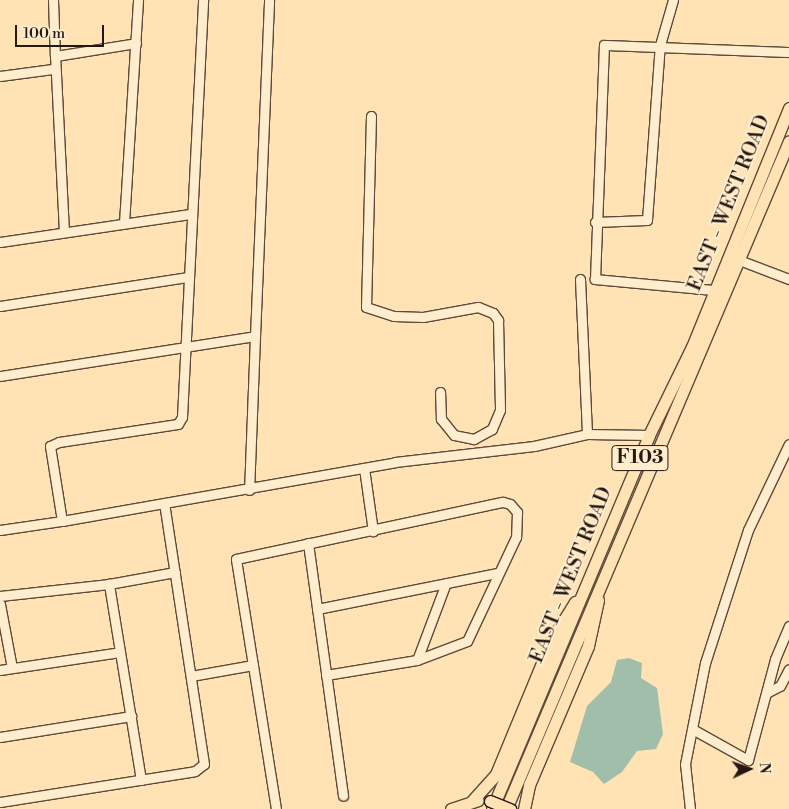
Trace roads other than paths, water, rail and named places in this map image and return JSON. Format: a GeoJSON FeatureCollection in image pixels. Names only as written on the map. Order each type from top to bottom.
{"type":"FeatureCollection","features":[{"type":"Feature","properties":{"kind":"main road","name":"EAST - WEST ROAD"},"geometry":{"type":"LineString","coordinates":[[491,805],[649,435],[692,347],[713,290],[789,108]]}},
{"type":"Feature","properties":{"kind":"main road","name":"EAST - WEST ROAD"},"geometry":{"type":"LineString","coordinates":[[506,809],[599,582],[789,141]]}},
{"type":"Feature","properties":{"kind":"main road"},"geometry":{"type":"LineString","coordinates":[[524,809],[529,784],[588,646],[599,582]]}},
{"type":"Feature","properties":{"kind":"main road"},"geometry":{"type":"LineString","coordinates":[[451,809],[472,801],[496,774],[551,641],[587,583]]}},
{"type":"Feature","properties":{"kind":"main road"},"geometry":{"type":"LineString","coordinates":[[472,801],[510,809]]}},
{"type":"Feature","properties":{"kind":"street"},"geometry":{"type":"LineString","coordinates":[[53,0],[55,56],[53,70],[64,232]]}},
{"type":"Feature","properties":{"kind":"street"},"geometry":{"type":"LineString","coordinates":[[124,223],[138,0]]}},
{"type":"Feature","properties":{"kind":"street"},"geometry":{"type":"LineString","coordinates":[[62,521],[50,446],[59,442],[178,424],[182,417],[190,214],[203,0]]}},
{"type":"Feature","properties":{"kind":"street"},"geometry":{"type":"LineString","coordinates":[[249,490],[269,0]]}},
{"type":"Feature","properties":{"kind":"street"},"geometry":{"type":"LineString","coordinates":[[595,222],[647,220],[660,45],[673,0]]}},
{"type":"Feature","properties":{"kind":"street"},"geometry":{"type":"LineString","coordinates":[[55,56],[136,44]]}},
{"type":"Feature","properties":{"kind":"street"},"geometry":{"type":"LineString","coordinates":[[713,290],[595,279],[595,222],[604,46],[660,45],[789,52]]}},
{"type":"Feature","properties":{"kind":"street"},"geometry":{"type":"LineString","coordinates":[[0,76],[53,70]]}},
{"type":"Feature","properties":{"kind":"street"},"geometry":{"type":"LineString","coordinates":[[371,116],[366,307],[394,316],[423,317],[478,307],[493,313],[499,326],[500,410],[492,429],[474,439],[454,435],[442,419],[440,392]]}},
{"type":"Feature","properties":{"kind":"street"},"geometry":{"type":"LineString","coordinates":[[0,242],[190,214]]}},
{"type":"Feature","properties":{"kind":"street"},"geometry":{"type":"LineString","coordinates":[[739,260],[789,279]]}},
{"type":"Feature","properties":{"kind":"street"},"geometry":{"type":"LineString","coordinates":[[0,306],[187,277]]}},
{"type":"Feature","properties":{"kind":"street"},"geometry":{"type":"LineString","coordinates":[[580,279],[587,434]]}},
{"type":"Feature","properties":{"kind":"street"},"geometry":{"type":"LineString","coordinates":[[0,376],[255,336]]}},
{"type":"Feature","properties":{"kind":"street"},"geometry":{"type":"LineString","coordinates":[[0,530],[249,490],[364,468],[534,446],[587,434],[649,435]]}},
{"type":"Feature","properties":{"kind":"street"},"geometry":{"type":"LineString","coordinates":[[690,809],[684,764],[694,730],[705,663],[748,530],[789,444]]}},
{"type":"Feature","properties":{"kind":"street"},"geometry":{"type":"LineString","coordinates":[[364,468],[373,531]]}},
{"type":"Feature","properties":{"kind":"street"},"geometry":{"type":"LineString","coordinates":[[276,809],[236,559],[503,502],[510,504],[517,512],[519,527],[497,573],[480,619],[467,641],[417,660],[326,675]]}},
{"type":"Feature","properties":{"kind":"street"},"geometry":{"type":"LineString","coordinates":[[0,802],[195,771],[204,764],[192,676],[164,504]]}},
{"type":"Feature","properties":{"kind":"street"},"geometry":{"type":"LineString","coordinates":[[308,543],[343,796]]}},
{"type":"Feature","properties":{"kind":"street"},"geometry":{"type":"LineString","coordinates":[[0,596],[109,584],[175,572]]}},
{"type":"Feature","properties":{"kind":"street"},"geometry":{"type":"LineString","coordinates":[[317,609],[497,573]]}},
{"type":"Feature","properties":{"kind":"street"},"geometry":{"type":"LineString","coordinates":[[417,660],[446,583]]}},
{"type":"Feature","properties":{"kind":"street"},"geometry":{"type":"LineString","coordinates":[[109,584],[141,780]]}},
{"type":"Feature","properties":{"kind":"street"},"geometry":{"type":"LineString","coordinates":[[0,604],[12,668]]}},
{"type":"Feature","properties":{"kind":"street"},"geometry":{"type":"LineString","coordinates":[[694,730],[748,760],[768,692],[775,659],[789,626]]}},
{"type":"Feature","properties":{"kind":"street"},"geometry":{"type":"LineString","coordinates":[[0,670],[120,652]]}},
{"type":"Feature","properties":{"kind":"street"},"geometry":{"type":"LineString","coordinates":[[192,676],[253,665]]}},
{"type":"Feature","properties":{"kind":"street"},"geometry":{"type":"LineString","coordinates":[[768,692],[780,686],[789,669]]}},
{"type":"Feature","properties":{"kind":"street"},"geometry":{"type":"LineString","coordinates":[[0,737],[131,716]]}}]}
